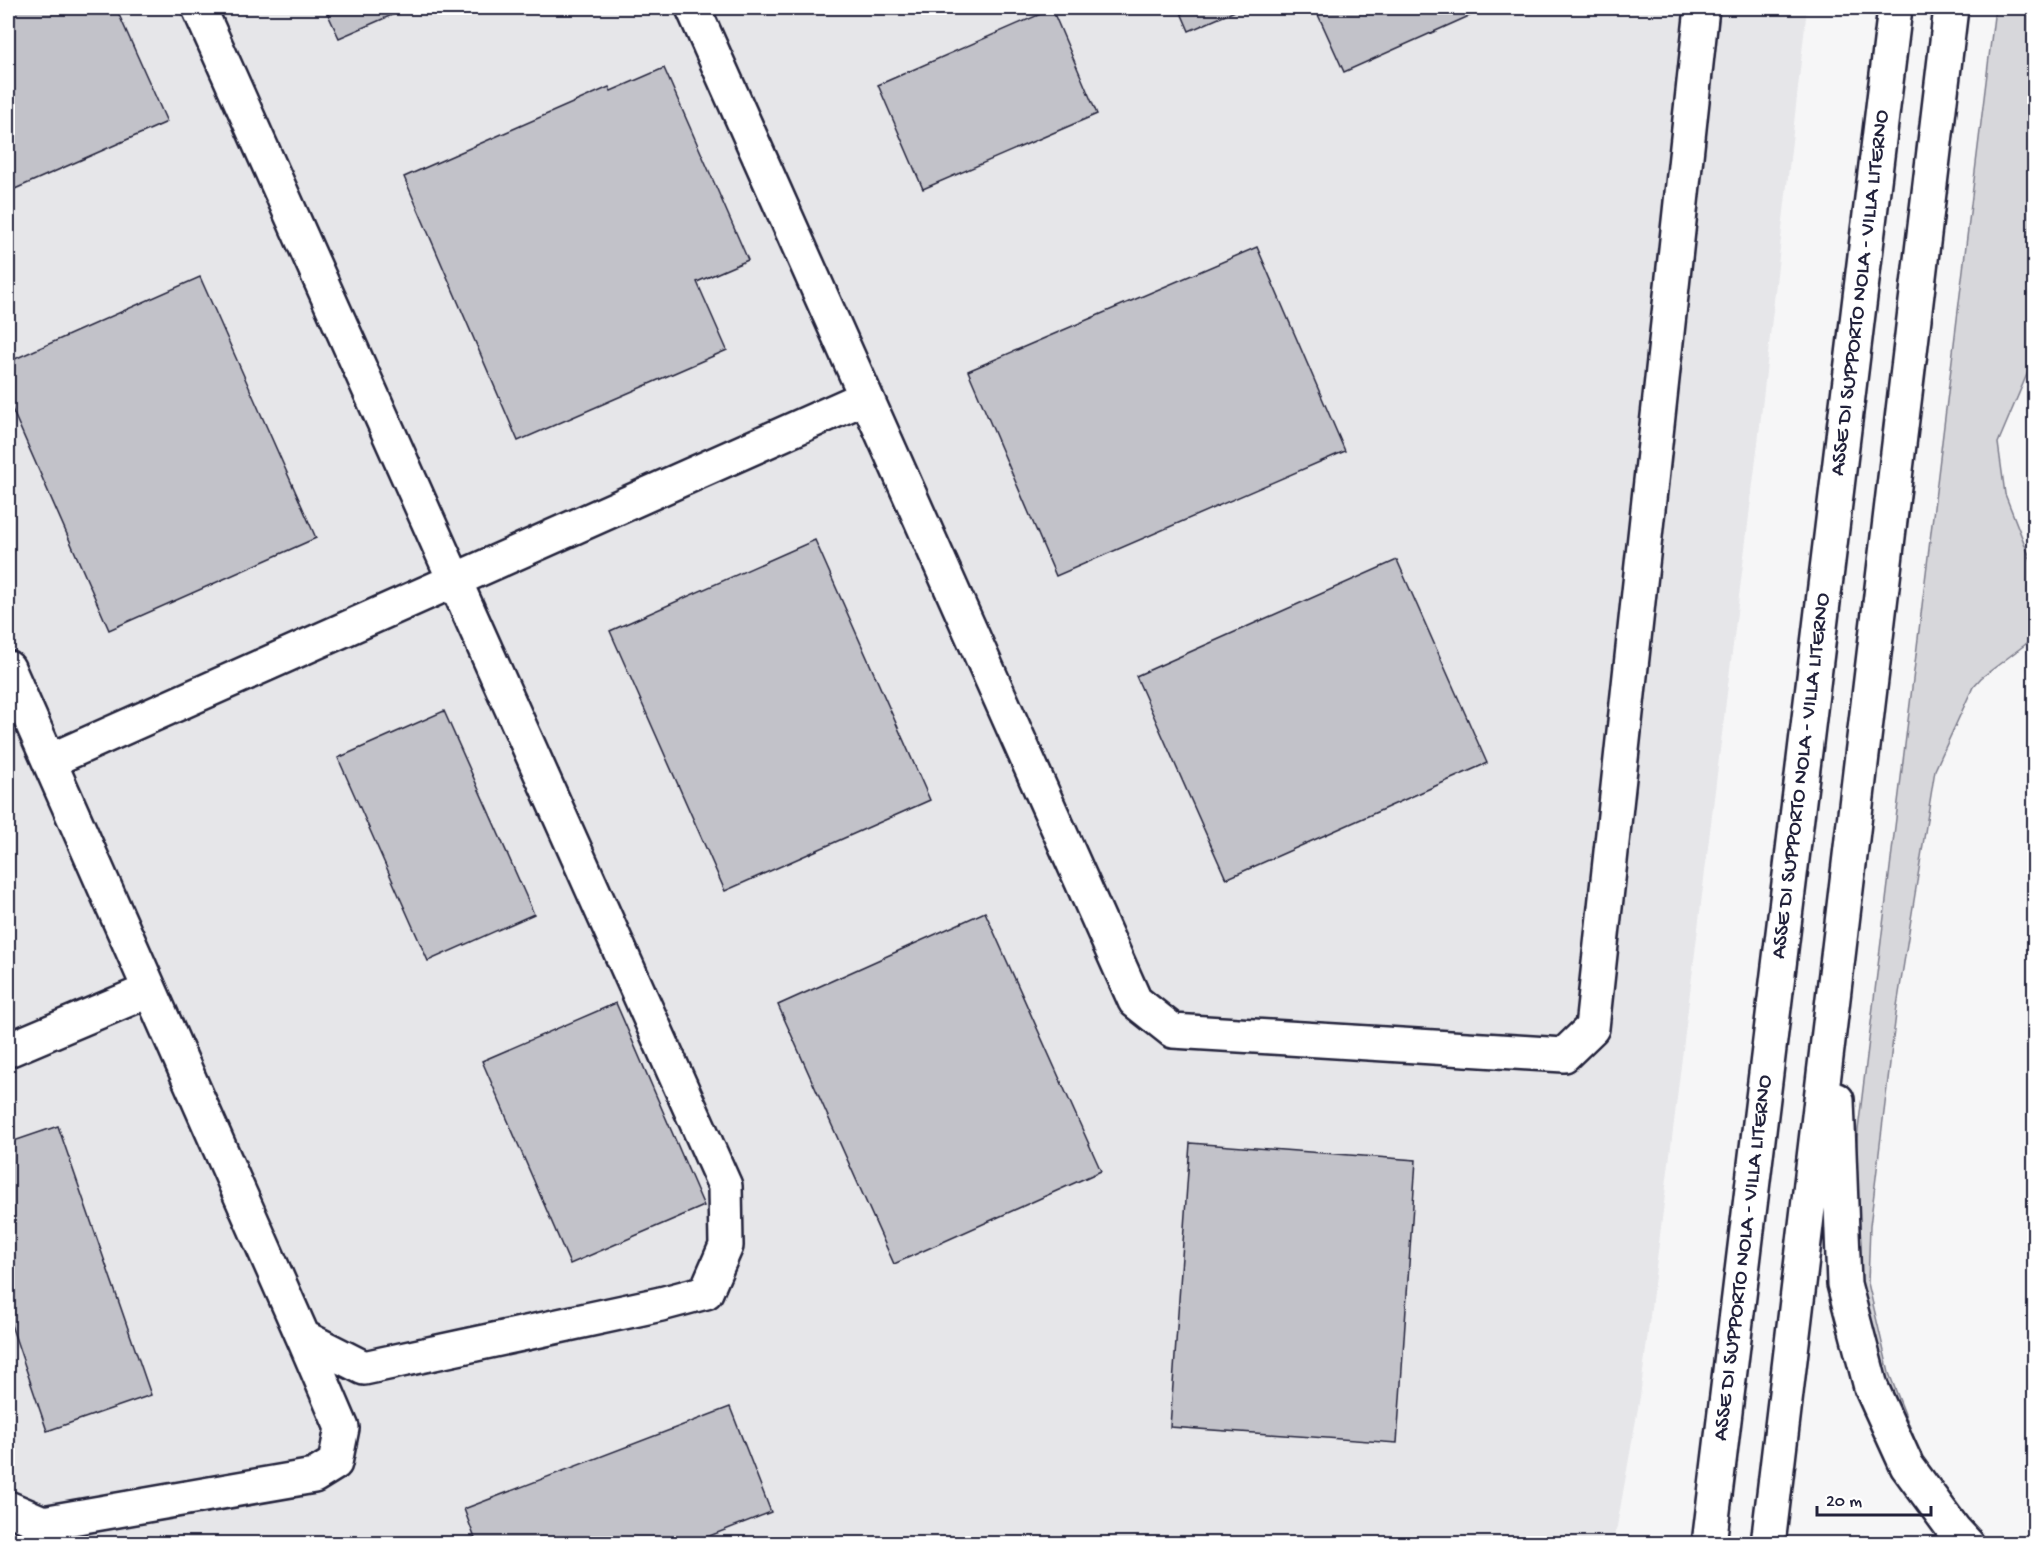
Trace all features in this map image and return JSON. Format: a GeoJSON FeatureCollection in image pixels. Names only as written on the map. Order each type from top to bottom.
{"type":"FeatureCollection","features":[{"type":"Feature","properties":{"kind":"main road"},"geometry":{"type":"LineString","coordinates":[[199,8],[725,1186],[726,1246],[706,1292],[661,1304],[364,1368],[303,1337]]}},
{"type":"Feature","properties":{"kind":"main road"},"geometry":{"type":"LineString","coordinates":[[693,8],[1135,1001],[1173,1030],[1564,1055],[1592,1028],[1702,8]]}},
{"type":"Feature","properties":{"kind":"main road","name":"ASSE DI SUPPORTO NOLA - VILLA LITERNO"},"geometry":{"type":"LineString","coordinates":[[1709,1544],[1895,8]]}},
{"type":"Feature","properties":{"kind":"main road"},"geometry":{"type":"LineString","coordinates":[[1768,1544],[1951,8]]}},
{"type":"Feature","properties":{"kind":"main road"},"geometry":{"type":"LineString","coordinates":[[48,761],[866,397]]}},
{"type":"Feature","properties":{"kind":"main road"},"geometry":{"type":"LineString","coordinates":[[8,668],[342,1428],[335,1462],[314,1476],[43,1523],[8,1508]]}},
{"type":"Feature","properties":{"kind":"main road"},"geometry":{"type":"LineString","coordinates":[[8,1050],[150,990]]}},
{"type":"Feature","properties":{"kind":"main road"},"geometry":{"type":"LineString","coordinates":[[1834,995],[1844,1284],[1871,1387],[1907,1466],[1967,1544]]}},
{"type":"Feature","properties":{"kind":"main road"},"geometry":{"type":"LineString","coordinates":[[1695,1544],[1740,1284]]}},
{"type":"Feature","properties":{"kind":"shaded area"},"geometry":{"type":"Polygon","coordinates":[[[8,8],[1807,8],[1758,443],[1640,1397],[1614,1543],[8,1544],[8,8]]]}},
{"type":"Feature","properties":{"kind":"shaded area"},"geometry":{"type":"Polygon","coordinates":[[[1995,8],[2034,8],[2033,360],[1998,443],[2005,494],[2034,568],[2034,638],[1981,678],[1973,687],[1935,770],[1897,1006],[1870,1226],[1868,1283],[1889,1373],[1922,1458],[1979,1537],[1988,1543],[1971,1544],[1948,1518],[1886,1385],[1859,1282],[1854,1227],[1857,1138],[1995,8]]]}},
{"type":"Feature","properties":{"kind":"building"},"geometry":{"type":"Polygon","coordinates":[[[8,8],[116,8],[167,122],[8,192],[8,8]]]}},
{"type":"Feature","properties":{"kind":"building"},"geometry":{"type":"Polygon","coordinates":[[[325,8],[408,8],[339,38],[325,8]]]}},
{"type":"Feature","properties":{"kind":"building"},"geometry":{"type":"Polygon","coordinates":[[[1179,8],[1242,8],[1189,31],[1179,8]]]}},
{"type":"Feature","properties":{"kind":"building"},"geometry":{"type":"Polygon","coordinates":[[[1315,8],[1487,8],[1344,72],[1315,8]]]}},
{"type":"Feature","properties":{"kind":"building"},"geometry":{"type":"Polygon","coordinates":[[[1052,9],[1097,114],[923,189],[878,85],[1052,9]]]}},
{"type":"Feature","properties":{"kind":"building"},"geometry":{"type":"Polygon","coordinates":[[[664,68],[748,260],[697,282],[727,350],[518,441],[404,177],[609,87],[611,91],[664,68]]]}},
{"type":"Feature","properties":{"kind":"building"},"geometry":{"type":"Polygon","coordinates":[[[1257,247],[1345,451],[1056,576],[968,371],[1257,247]]]}},
{"type":"Feature","properties":{"kind":"building"},"geometry":{"type":"Polygon","coordinates":[[[200,277],[316,538],[109,630],[8,400],[8,362],[200,277]]]}},
{"type":"Feature","properties":{"kind":"building"},"geometry":{"type":"Polygon","coordinates":[[[815,540],[930,800],[725,891],[610,631],[815,540]]]}},
{"type":"Feature","properties":{"kind":"building"},"geometry":{"type":"Polygon","coordinates":[[[1397,560],[1487,763],[1226,879],[1136,676],[1397,560]]]}},
{"type":"Feature","properties":{"kind":"building"},"geometry":{"type":"Polygon","coordinates":[[[444,711],[534,914],[428,961],[338,758],[444,711]]]}},
{"type":"Feature","properties":{"kind":"building"},"geometry":{"type":"Polygon","coordinates":[[[985,912],[1101,1171],[894,1264],[778,1005],[985,912]]]}},
{"type":"Feature","properties":{"kind":"building"},"geometry":{"type":"Polygon","coordinates":[[[616,1003],[704,1206],[570,1264],[482,1061],[616,1003]]]}},
{"type":"Feature","properties":{"kind":"building"},"geometry":{"type":"Polygon","coordinates":[[[58,1126],[151,1395],[47,1431],[8,1316],[8,1143],[58,1126]]]}},
{"type":"Feature","properties":{"kind":"building"},"geometry":{"type":"Polygon","coordinates":[[[1190,1143],[1416,1160],[1397,1443],[1170,1427],[1190,1143]]]}},
{"type":"Feature","properties":{"kind":"building"},"geometry":{"type":"Polygon","coordinates":[[[730,1407],[771,1512],[689,1544],[477,1544],[464,1509],[730,1407]]]}}]}
